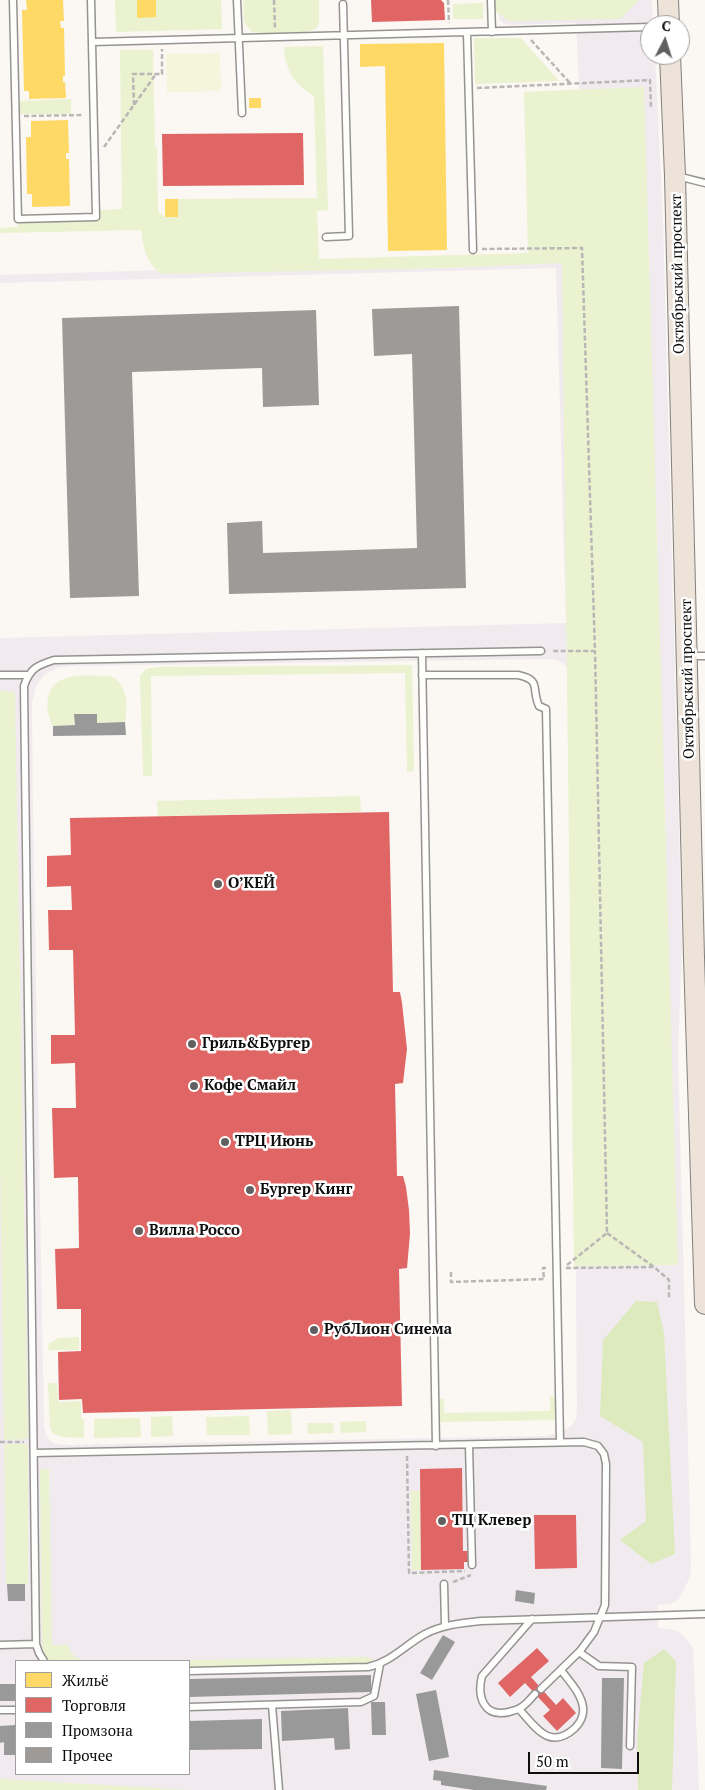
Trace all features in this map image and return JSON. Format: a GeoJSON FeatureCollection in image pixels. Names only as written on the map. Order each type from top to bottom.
{"type":"FeatureCollection","features":[{"type":"Feature","properties":{"kind":"main road"},"geometry":{"type":"LineString","coordinates":[[668,0],[669,15]]}},
{"type":"Feature","properties":{"kind":"main road","name":"Октябрьский проспект"},"geometry":{"type":"LineString","coordinates":[[670,65],[696,656],[694,966],[705,1304]]}},
{"type":"Feature","properties":{"kind":"lane"},"geometry":{"type":"LineString","coordinates":[[13,0],[18,219],[96,217],[91,0]]}},
{"type":"Feature","properties":{"kind":"lane"},"geometry":{"type":"LineString","coordinates":[[237,0],[242,113]]}},
{"type":"Feature","properties":{"kind":"lane"},"geometry":{"type":"LineString","coordinates":[[491,0],[492,32]]}},
{"type":"Feature","properties":{"kind":"lane"},"geometry":{"type":"LineString","coordinates":[[326,237],[349,236],[343,4]]}},
{"type":"Feature","properties":{"kind":"lane"},"geometry":{"type":"LineString","coordinates":[[92,42],[640,27]]}},
{"type":"Feature","properties":{"kind":"lane"},"geometry":{"type":"LineString","coordinates":[[467,33],[473,250]]}},
{"type":"Feature","properties":{"kind":"lane"},"geometry":{"type":"LineString","coordinates":[[676,176],[705,183]]}},
{"type":"Feature","properties":{"kind":"lane"},"geometry":{"type":"LineString","coordinates":[[43,1660],[38,1653],[36,1644],[24,686],[27,675],[38,665],[54,660],[541,651]]}},
{"type":"Feature","properties":{"kind":"lane"},"geometry":{"type":"LineString","coordinates":[[422,653],[436,1446]]}},
{"type":"Feature","properties":{"kind":"lane"},"geometry":{"type":"LineString","coordinates":[[422,675],[518,674],[528,677],[536,686],[536,700],[539,706],[546,709],[560,1442]]}},
{"type":"Feature","properties":{"kind":"lane"},"geometry":{"type":"LineString","coordinates":[[0,675],[27,675]]}},
{"type":"Feature","properties":{"kind":"lane"},"geometry":{"type":"LineString","coordinates":[[34,1453],[560,1442],[584,1442],[598,1446],[604,1454],[606,1464],[605,1605],[594,1632],[579,1652],[541,1689]]}},
{"type":"Feature","properties":{"kind":"lane"},"geometry":{"type":"LineString","coordinates":[[469,1445],[472,1565]]}},
{"type":"Feature","properties":{"kind":"lane"},"geometry":{"type":"LineString","coordinates":[[444,1584],[445,1626]]}},
{"type":"Feature","properties":{"kind":"lane"},"geometry":{"type":"LineString","coordinates":[[190,1671],[368,1667],[380,1664],[395,1656],[423,1635],[445,1626],[481,1621],[705,1614]]}},
{"type":"Feature","properties":{"kind":"lane"},"geometry":{"type":"LineString","coordinates":[[532,1619],[482,1676],[479,1688],[482,1700],[488,1710],[501,1714],[519,1709],[535,1694]]}},
{"type":"Feature","properties":{"kind":"lane"},"geometry":{"type":"LineString","coordinates":[[0,1645],[36,1644]]}},
{"type":"Feature","properties":{"kind":"lane"},"geometry":{"type":"LineString","coordinates":[[579,1652],[599,1666],[632,1667],[630,1746]]}},
{"type":"Feature","properties":{"kind":"lane"},"geometry":{"type":"LineString","coordinates":[[190,1707],[361,1702],[374,1696],[380,1664]]}},
{"type":"Feature","properties":{"kind":"lane"},"geometry":{"type":"LineString","coordinates":[[519,1709],[538,1731],[550,1737],[559,1738],[567,1736],[578,1725],[582,1716],[583,1706],[577,1691],[561,1670]]}},
{"type":"Feature","properties":{"kind":"lane"},"geometry":{"type":"LineString","coordinates":[[272,1706],[279,1790]]}},
{"type":"Feature","properties":{"kind":"lane"},"geometry":{"type":"LineString","coordinates":[[0,1710],[15,1710]]}},
{"type":"Feature","properties":{"kind":"path"},"geometry":{"type":"LineString","coordinates":[[274,0],[275,38]]}},
{"type":"Feature","properties":{"kind":"path"},"geometry":{"type":"LineString","coordinates":[[448,0],[449,22]]}},
{"type":"Feature","properties":{"kind":"path"},"geometry":{"type":"LineString","coordinates":[[523,31],[570,83]]}},
{"type":"Feature","properties":{"kind":"path"},"geometry":{"type":"LineString","coordinates":[[134,106],[133,74],[162,74],[161,40]]}},
{"type":"Feature","properties":{"kind":"path"},"geometry":{"type":"LineString","coordinates":[[95,161],[156,74]]}},
{"type":"Feature","properties":{"kind":"path"},"geometry":{"type":"LineString","coordinates":[[468,88],[650,80],[651,109]]}},
{"type":"Feature","properties":{"kind":"path"},"geometry":{"type":"LineString","coordinates":[[16,116],[94,115]]}},
{"type":"Feature","properties":{"kind":"path"},"geometry":{"type":"LineString","coordinates":[[473,250],[582,248],[595,651],[607,1233]]}},
{"type":"Feature","properties":{"kind":"path"},"geometry":{"type":"LineString","coordinates":[[541,651],[595,651]]}},
{"type":"Feature","properties":{"kind":"path"},"geometry":{"type":"LineString","coordinates":[[607,1233],[564,1268],[654,1267]]}},
{"type":"Feature","properties":{"kind":"path"},"geometry":{"type":"LineString","coordinates":[[607,1233],[669,1280],[669,1298]]}},
{"type":"Feature","properties":{"kind":"path"},"geometry":{"type":"LineString","coordinates":[[451,1272],[451,1282],[544,1279],[543,1268],[546,1268]]}},
{"type":"Feature","properties":{"kind":"path"},"geometry":{"type":"LineString","coordinates":[[0,1442],[28,1442]]}},
{"type":"Feature","properties":{"kind":"path"},"geometry":{"type":"LineString","coordinates":[[406,1446],[409,1573],[471,1571],[471,1575],[468,1578],[444,1584]]}},
{"type":"Feature","properties":{"kind":"shaded area"},"geometry":{"type":"Polygon","coordinates":[[[498,0],[652,0],[653,15],[640,15],[640,65],[655,65],[663,219],[682,946],[678,1052],[691,1564],[690,1577],[679,1599],[671,1604],[658,1605],[658,1628],[675,1630],[683,1635],[693,1648],[699,1790],[0,1790],[0,638],[566,623],[556,268],[0,283],[0,275],[587,257],[576,23],[509,25],[499,19],[498,0]],[[552,659],[73,666],[59,667],[45,674],[36,686],[32,703],[33,813],[44,1426],[50,1441],[56,1444],[67,1445],[544,1436],[560,1433],[571,1426],[576,1419],[571,676],[567,667],[561,662],[552,659]]]}},
{"type":"Feature","properties":{"kind":"green space"},"geometry":{"type":"Polygon","coordinates":[[[115,0],[221,0],[222,29],[116,32],[115,0]]]}},
{"type":"Feature","properties":{"kind":"green space"},"geometry":{"type":"Polygon","coordinates":[[[243,0],[319,0],[319,22],[317,28],[294,33],[252,32],[244,22],[243,0]]]}},
{"type":"Feature","properties":{"kind":"green space"},"geometry":{"type":"Polygon","coordinates":[[[495,0],[639,0],[620,19],[509,21],[495,11],[495,0]]]}},
{"type":"Feature","properties":{"kind":"green space"},"geometry":{"type":"Polygon","coordinates":[[[483,3],[483,19],[453,19],[453,4],[483,3]]]}},
{"type":"Feature","properties":{"kind":"green space"},"geometry":{"type":"Polygon","coordinates":[[[474,38],[521,38],[559,81],[475,84],[474,38]]]}},
{"type":"Feature","properties":{"kind":"green space"},"geometry":{"type":"Polygon","coordinates":[[[323,46],[328,210],[317,211],[319,259],[528,253],[524,92],[644,87],[678,1265],[574,1266],[562,263],[447,268],[161,274],[148,259],[141,230],[0,233],[0,228],[18,227],[18,222],[100,220],[100,210],[122,209],[120,50],[153,50],[158,212],[165,217],[178,217],[178,199],[317,198],[314,96],[301,87],[292,76],[286,63],[284,47],[323,46]]]}},
{"type":"Feature","properties":{"kind":"green space"},"geometry":{"type":"Polygon","coordinates":[[[220,53],[221,91],[167,92],[166,54],[220,53]]]}},
{"type":"Feature","properties":{"kind":"green space"},"geometry":{"type":"Polygon","coordinates":[[[71,99],[71,114],[18,114],[18,101],[71,99]]]}},
{"type":"Feature","properties":{"kind":"green space"},"geometry":{"type":"Polygon","coordinates":[[[412,665],[414,771],[407,772],[405,673],[151,676],[152,776],[143,776],[140,675],[146,669],[158,667],[412,665]]]}},
{"type":"Feature","properties":{"kind":"green space"},"geometry":{"type":"Polygon","coordinates":[[[110,676],[116,679],[123,689],[126,702],[125,722],[97,723],[96,714],[75,714],[75,725],[53,726],[47,705],[50,691],[54,685],[59,681],[72,677],[110,676]]]}},
{"type":"Feature","properties":{"kind":"green space"},"geometry":{"type":"Polygon","coordinates":[[[0,691],[15,692],[28,1439],[4,1440],[0,1153],[0,691]]]}},
{"type":"Feature","properties":{"kind":"green space"},"geometry":{"type":"Polygon","coordinates":[[[360,796],[361,812],[158,816],[157,801],[360,796]]]}},
{"type":"Feature","properties":{"kind":"green space"},"geometry":{"type":"Polygon","coordinates":[[[636,1301],[657,1302],[664,1333],[675,1554],[651,1564],[620,1540],[646,1521],[643,1442],[600,1416],[603,1340],[636,1301]]]}},
{"type":"Feature","properties":{"kind":"green space"},"geometry":{"type":"Polygon","coordinates":[[[79,1337],[79,1350],[48,1350],[49,1343],[59,1338],[79,1337]]]}},
{"type":"Feature","properties":{"kind":"green space"},"geometry":{"type":"Polygon","coordinates":[[[48,1383],[57,1383],[58,1402],[81,1401],[81,1419],[84,1419],[84,1438],[62,1437],[52,1433],[50,1427],[48,1383]]]}},
{"type":"Feature","properties":{"kind":"green space"},"geometry":{"type":"Polygon","coordinates":[[[550,1396],[556,1398],[557,1417],[555,1420],[441,1422],[437,1414],[440,1399],[444,1399],[444,1413],[550,1411],[550,1396]]]}},
{"type":"Feature","properties":{"kind":"green space"},"geometry":{"type":"Polygon","coordinates":[[[291,1410],[292,1434],[268,1435],[267,1411],[291,1410]]]}},
{"type":"Feature","properties":{"kind":"green space"},"geometry":{"type":"Polygon","coordinates":[[[172,1416],[173,1436],[151,1437],[151,1417],[172,1416]]]}},
{"type":"Feature","properties":{"kind":"green space"},"geometry":{"type":"Polygon","coordinates":[[[249,1416],[250,1435],[207,1435],[206,1417],[249,1416]]]}},
{"type":"Feature","properties":{"kind":"green space"},"geometry":{"type":"Polygon","coordinates":[[[140,1418],[141,1437],[94,1438],[94,1419],[140,1418]]]}},
{"type":"Feature","properties":{"kind":"green space"},"geometry":{"type":"Polygon","coordinates":[[[366,1421],[366,1432],[341,1433],[340,1422],[366,1421]]]}},
{"type":"Feature","properties":{"kind":"green space"},"geometry":{"type":"Polygon","coordinates":[[[307,1423],[333,1423],[334,1433],[308,1434],[307,1423]]]}},
{"type":"Feature","properties":{"kind":"green space"},"geometry":{"type":"Polygon","coordinates":[[[4,1444],[28,1444],[28,1584],[6,1584],[4,1444]]]}},
{"type":"Feature","properties":{"kind":"green space"},"geometry":{"type":"Polygon","coordinates":[[[40,1469],[49,1469],[52,1645],[68,1645],[70,1651],[81,1660],[48,1660],[42,1645],[40,1469]]]}},
{"type":"Feature","properties":{"kind":"green space"},"geometry":{"type":"Polygon","coordinates":[[[411,1491],[420,1491],[421,1570],[412,1570],[411,1491]]]}},
{"type":"Feature","properties":{"kind":"green space"},"geometry":{"type":"Polygon","coordinates":[[[664,1649],[676,1661],[672,1790],[638,1790],[637,1741],[644,1663],[664,1649]]]}},
{"type":"Feature","properties":{"kind":"green space"},"geometry":{"type":"Polygon","coordinates":[[[368,1657],[375,1663],[367,1665],[190,1669],[190,1660],[368,1657]]]}},
{"type":"Feature","properties":{"kind":"green space"},"geometry":{"type":"Polygon","coordinates":[[[0,1779],[190,1790],[0,1790],[0,1779]]]}},
{"type":"Feature","properties":{"kind":"building: Жильё"},"geometry":{"type":"Polygon","coordinates":[[[26,0],[63,0],[64,21],[60,21],[61,28],[64,28],[65,76],[63,76],[63,82],[65,82],[66,98],[29,99],[29,91],[24,91],[22,10],[27,10],[26,0]]]}},
{"type":"Feature","properties":{"kind":"building: Жильё"},"geometry":{"type":"Polygon","coordinates":[[[137,0],[156,0],[156,17],[137,18],[137,0]]]}},
{"type":"Feature","properties":{"kind":"building: Жильё"},"geometry":{"type":"Polygon","coordinates":[[[444,43],[447,250],[388,251],[385,66],[360,67],[360,44],[444,43]]]}},
{"type":"Feature","properties":{"kind":"building: Жильё"},"geometry":{"type":"Polygon","coordinates":[[[249,98],[261,98],[261,108],[249,108],[249,98]]]}},
{"type":"Feature","properties":{"kind":"building: Жильё"},"geometry":{"type":"Polygon","coordinates":[[[68,120],[69,153],[66,153],[66,159],[69,159],[70,206],[32,207],[32,194],[27,194],[26,137],[31,137],[31,121],[68,120]]]}},
{"type":"Feature","properties":{"kind":"building: Жильё"},"geometry":{"type":"Polygon","coordinates":[[[165,199],[178,199],[178,217],[165,217],[165,199]]]}},
{"type":"Feature","properties":{"kind":"building: Торговля"},"geometry":{"type":"Polygon","coordinates":[[[371,0],[441,0],[444,3],[445,20],[372,22],[371,0]]]}},
{"type":"Feature","properties":{"kind":"building: Торговля"},"geometry":{"type":"Polygon","coordinates":[[[303,133],[304,185],[163,186],[162,134],[303,133]]]}},
{"type":"Feature","properties":{"kind":"building: Торговля","name":"ТРЦ Июнь"},"geometry":{"type":"Polygon","coordinates":[[[389,812],[393,992],[400,992],[407,1049],[403,1083],[395,1084],[397,1176],[403,1176],[406,1187],[410,1234],[407,1268],[399,1269],[402,1406],[83,1413],[82,1399],[59,1400],[58,1352],[81,1351],[81,1309],[57,1309],[55,1249],[79,1248],[78,1177],[54,1178],[52,1108],[76,1108],[75,1063],[51,1064],[51,1035],[75,1035],[73,950],[49,950],[48,910],[72,910],[71,886],[47,887],[47,856],[71,855],[70,818],[389,812]]]}},
{"type":"Feature","properties":{"kind":"building: Торговля","name":"ТЦ Клевер"},"geometry":{"type":"Polygon","coordinates":[[[462,1468],[463,1551],[468,1551],[469,1562],[464,1562],[464,1569],[421,1570],[420,1469],[462,1468]]]}},
{"type":"Feature","properties":{"kind":"building: Торговля"},"geometry":{"type":"Polygon","coordinates":[[[534,1515],[576,1515],[577,1568],[535,1569],[534,1515]]]}},
{"type":"Feature","properties":{"kind":"building: Торговля"},"geometry":{"type":"Polygon","coordinates":[[[537,1648],[549,1661],[531,1677],[556,1705],[563,1698],[576,1713],[557,1731],[543,1716],[550,1710],[525,1683],[510,1697],[498,1683],[537,1648]]]}},
{"type":"Feature","properties":{"kind":"building: Промзона"},"geometry":{"type":"Polygon","coordinates":[[[74,714],[97,714],[97,723],[125,722],[126,735],[53,736],[53,726],[75,725],[74,714]]]}},
{"type":"Feature","properties":{"kind":"building: Промзона"},"geometry":{"type":"Polygon","coordinates":[[[7,1584],[25,1584],[25,1601],[8,1601],[7,1584]]]}},
{"type":"Feature","properties":{"kind":"building: Промзона"},"geometry":{"type":"Polygon","coordinates":[[[516,1590],[535,1593],[534,1604],[515,1601],[516,1590]]]}},
{"type":"Feature","properties":{"kind":"building: Промзона"},"geometry":{"type":"Polygon","coordinates":[[[443,1635],[455,1642],[432,1680],[420,1673],[443,1635]]]}},
{"type":"Feature","properties":{"kind":"building: Промзона"},"geometry":{"type":"Polygon","coordinates":[[[371,1675],[371,1692],[190,1697],[190,1679],[371,1675]]]}},
{"type":"Feature","properties":{"kind":"building: Промзона"},"geometry":{"type":"Polygon","coordinates":[[[602,1678],[624,1678],[622,1769],[601,1768],[602,1678]]]}},
{"type":"Feature","properties":{"kind":"building: Промзона"},"geometry":{"type":"Polygon","coordinates":[[[0,1684],[15,1684],[15,1701],[0,1701],[0,1684]]]}},
{"type":"Feature","properties":{"kind":"building: Промзона"},"geometry":{"type":"Polygon","coordinates":[[[436,1690],[449,1757],[429,1761],[416,1694],[436,1690]]]}},
{"type":"Feature","properties":{"kind":"building: Промзона"},"geometry":{"type":"Polygon","coordinates":[[[371,1702],[385,1702],[386,1735],[372,1735],[371,1702]]]}},
{"type":"Feature","properties":{"kind":"building: Промзона"},"geometry":{"type":"Polygon","coordinates":[[[348,1708],[350,1749],[335,1750],[334,1738],[282,1741],[281,1711],[348,1708]]]}},
{"type":"Feature","properties":{"kind":"building: Промзона"},"geometry":{"type":"Polygon","coordinates":[[[262,1719],[262,1749],[190,1750],[190,1721],[262,1719]]]}},
{"type":"Feature","properties":{"kind":"building: Промзона"},"geometry":{"type":"Polygon","coordinates":[[[15,1725],[15,1755],[4,1755],[4,1742],[0,1743],[0,1726],[15,1725]]]}},
{"type":"Feature","properties":{"kind":"building: Промзона"},"geometry":{"type":"Polygon","coordinates":[[[434,1770],[547,1786],[546,1790],[474,1790],[441,1785],[441,1781],[433,1780],[434,1770]]]}},
{"type":"Feature","properties":{"kind":"building: Прочее"},"geometry":{"type":"Polygon","coordinates":[[[459,306],[466,588],[229,594],[227,523],[262,521],[263,553],[417,548],[412,354],[374,356],[372,309],[459,306]]]}},
{"type":"Feature","properties":{"kind":"building: Прочее"},"geometry":{"type":"Polygon","coordinates":[[[316,310],[319,405],[263,407],[262,368],[132,372],[139,596],[70,598],[62,318],[316,310]]]}},
{"type":"Feature","properties":{"kind":"place","name":"О’КЕЙ"},"geometry":{"type":"Point","coordinates":[218,884]}},
{"type":"Feature","properties":{"kind":"place","name":"Гриль&Бургер"},"geometry":{"type":"Point","coordinates":[192,1044]}},
{"type":"Feature","properties":{"kind":"place","name":"Кофе Смайл"},"geometry":{"type":"Point","coordinates":[194,1086]}},
{"type":"Feature","properties":{"kind":"place","name":"ТРЦ Июнь"},"geometry":{"type":"Point","coordinates":[225,1142]}},
{"type":"Feature","properties":{"kind":"place","name":"Бургер Кинг"},"geometry":{"type":"Point","coordinates":[250,1190]}},
{"type":"Feature","properties":{"kind":"place","name":"Вилла Россо"},"geometry":{"type":"Point","coordinates":[139,1231]}},
{"type":"Feature","properties":{"kind":"place","name":"РубЛион Синема"},"geometry":{"type":"Point","coordinates":[314,1330]}},
{"type":"Feature","properties":{"kind":"place","name":"ТЦ Клевер"},"geometry":{"type":"Point","coordinates":[442,1521]}}]}
